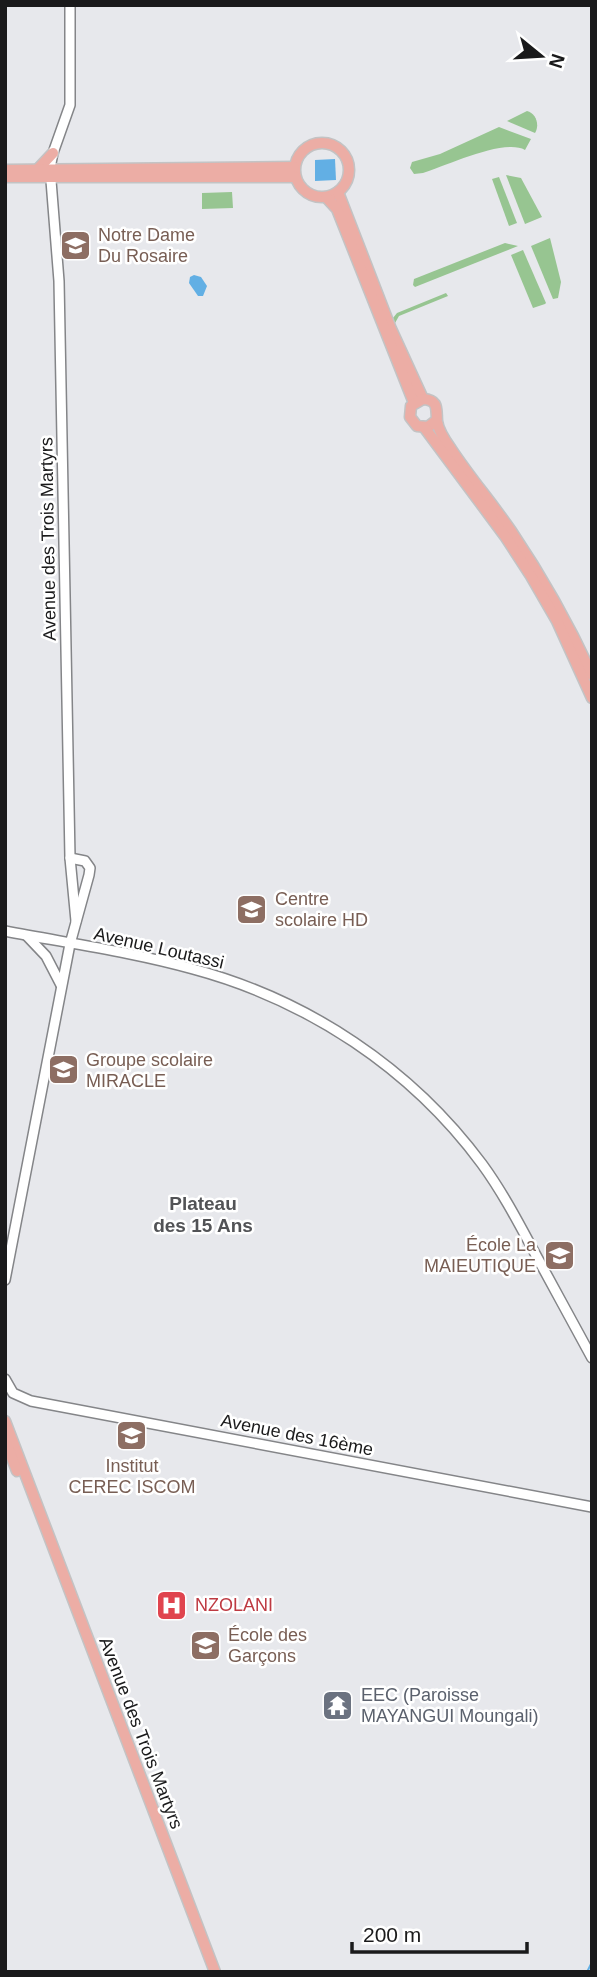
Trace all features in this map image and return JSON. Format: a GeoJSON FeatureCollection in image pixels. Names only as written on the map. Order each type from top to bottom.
{"type":"FeatureCollection","features":[{"type":"Feature","properties":{"kind":"main road","name":"Avenue des Trois Martyrs"},"geometry":{"type":"LineString","coordinates":[[70,5],[70,105],[55,149],[53,173],[60,318],[70,858],[76,921]]}},
{"type":"Feature","properties":{"kind":"main road"},"geometry":{"type":"LineString","coordinates":[[324,142],[335,145],[343,152],[349,172],[346,183],[338,192],[326,197],[315,197],[305,192],[294,172],[297,156],[304,148],[324,142]]}},
{"type":"Feature","properties":{"kind":"main road"},"geometry":{"type":"LineString","coordinates":[[38,169],[55,149]]}},
{"type":"Feature","properties":{"kind":"main road"},"geometry":{"type":"LineString","coordinates":[[5,170],[38,169],[53,173]]}},
{"type":"Feature","properties":{"kind":"main road"},"geometry":{"type":"LineString","coordinates":[[5,177],[53,173],[294,172]]}},
{"type":"Feature","properties":{"kind":"main road"},"geometry":{"type":"LineString","coordinates":[[338,192],[418,401]]}},
{"type":"Feature","properties":{"kind":"main road"},"geometry":{"type":"LineString","coordinates":[[326,197],[337,209],[418,401]]}},
{"type":"Feature","properties":{"kind":"main road"},"geometry":{"type":"LineString","coordinates":[[424,428],[437,420],[439,414],[436,405],[429,399],[418,401],[410,410],[410,417],[414,423],[424,428],[505,536],[531,576],[561,629],[592,698]]}},
{"type":"Feature","properties":{"kind":"main road"},"geometry":{"type":"LineString","coordinates":[[437,420],[446,442],[537,572],[574,636],[592,675]]}},
{"type":"Feature","properties":{"kind":"main road","name":"Avenue des Trois Martyrs"},"geometry":{"type":"LineString","coordinates":[[5,1280],[70,944],[90,868],[85,861],[70,858]]}},
{"type":"Feature","properties":{"kind":"main road","name":"Avenue Loutassi"},"geometry":{"type":"LineString","coordinates":[[5,931],[191,968],[242,985],[308,1013],[379,1059],[416,1090],[484,1166],[516,1217],[592,1358]]}},
{"type":"Feature","properties":{"kind":"main road"},"geometry":{"type":"LineString","coordinates":[[26,935],[46,956],[62,986]]}},
{"type":"Feature","properties":{"kind":"main road","name":"Avenue des 16ème"},"geometry":{"type":"LineString","coordinates":[[5,1379],[13,1393],[31,1401],[592,1507]]}},
{"type":"Feature","properties":{"kind":"main road"},"geometry":{"type":"LineString","coordinates":[[5,1421],[34,1506]]}},
{"type":"Feature","properties":{"kind":"main road"},"geometry":{"type":"LineString","coordinates":[[5,1440],[34,1506]]}},
{"type":"Feature","properties":{"kind":"main road","name":"Avenue des Trois Martyrs"},"geometry":{"type":"LineString","coordinates":[[34,1506],[208,1972]]}},
{"type":"Feature","properties":{"kind":"main road","name":"Avenue des Trois Martyrs"},"geometry":{"type":"LineString","coordinates":[[34,1506],[215,1972]]}},
{"type":"Feature","properties":{"kind":"green space"},"geometry":{"type":"Polygon","coordinates":[[[527,111],[533,114],[536,120],[535,133],[507,121],[527,111]]]}},
{"type":"Feature","properties":{"kind":"green space"},"geometry":{"type":"Polygon","coordinates":[[[499,127],[531,139],[525,150],[516,147],[490,150],[423,173],[414,174],[410,168],[412,162],[440,154],[499,127]]]}},
{"type":"Feature","properties":{"kind":"green space"},"geometry":{"type":"Polygon","coordinates":[[[506,175],[521,178],[542,217],[525,224],[506,175]]]}},
{"type":"Feature","properties":{"kind":"green space"},"geometry":{"type":"Polygon","coordinates":[[[499,177],[517,223],[509,226],[492,179],[499,177]]]}},
{"type":"Feature","properties":{"kind":"green space"},"geometry":{"type":"Polygon","coordinates":[[[232,192],[233,208],[202,209],[202,193],[232,192]]]}},
{"type":"Feature","properties":{"kind":"green space"},"geometry":{"type":"Polygon","coordinates":[[[550,238],[561,282],[558,298],[553,299],[531,246],[550,238]]]}},
{"type":"Feature","properties":{"kind":"green space"},"geometry":{"type":"Polygon","coordinates":[[[505,243],[518,246],[415,287],[413,285],[414,279],[505,243]]]}},
{"type":"Feature","properties":{"kind":"green space"},"geometry":{"type":"Polygon","coordinates":[[[523,250],[546,303],[533,308],[511,255],[523,250]]]}},
{"type":"Feature","properties":{"kind":"green space"},"geometry":{"type":"Polygon","coordinates":[[[446,293],[448,296],[399,316],[395,323],[393,318],[397,313],[446,293]]]}},
{"type":"Feature","properties":{"kind":"water"},"geometry":{"type":"Polygon","coordinates":[[[335,159],[336,180],[315,181],[315,160],[335,159]]]}},
{"type":"Feature","properties":{"kind":"water"},"geometry":{"type":"Polygon","coordinates":[[[190,277],[201,277],[207,286],[203,296],[198,296],[189,283],[190,277]]]}},
{"type":"Feature","properties":{"kind":"waterway"},"geometry":{"type":"LineString","coordinates":[[587,1972],[592,1962]]}},
{"type":"Feature","properties":{"kind":"place","name":"Notre Dame Du Rosaire"},"geometry":{"type":"Point","coordinates":[75,245]}},
{"type":"Feature","properties":{"kind":"place","name":"Centre scolaire HD"},"geometry":{"type":"Point","coordinates":[252,909]}},
{"type":"Feature","properties":{"kind":"place","name":"Groupe scolaire MIRACLE"},"geometry":{"type":"Point","coordinates":[63,1070]}},
{"type":"Feature","properties":{"kind":"place","name":"École La MAIEUTIQUE"},"geometry":{"type":"Point","coordinates":[559,1255]}},
{"type":"Feature","properties":{"kind":"place","name":"Institut CEREC ISCOM"},"geometry":{"type":"Point","coordinates":[132,1435]}},
{"type":"Feature","properties":{"kind":"place","name":"NZOLANI"},"geometry":{"type":"Point","coordinates":[172,1605]}},
{"type":"Feature","properties":{"kind":"place","name":"École des Garçons"},"geometry":{"type":"Point","coordinates":[205,1645]}},
{"type":"Feature","properties":{"kind":"place","name":"EEC (Paroisse MAYANGUI Moungali)"},"geometry":{"type":"Point","coordinates":[338,1705]}},
{"type":"Feature","properties":{"kind":"district","name":"Plateau des 15 Ans"},"geometry":{"type":"Point","coordinates":[203,1214]}}]}
